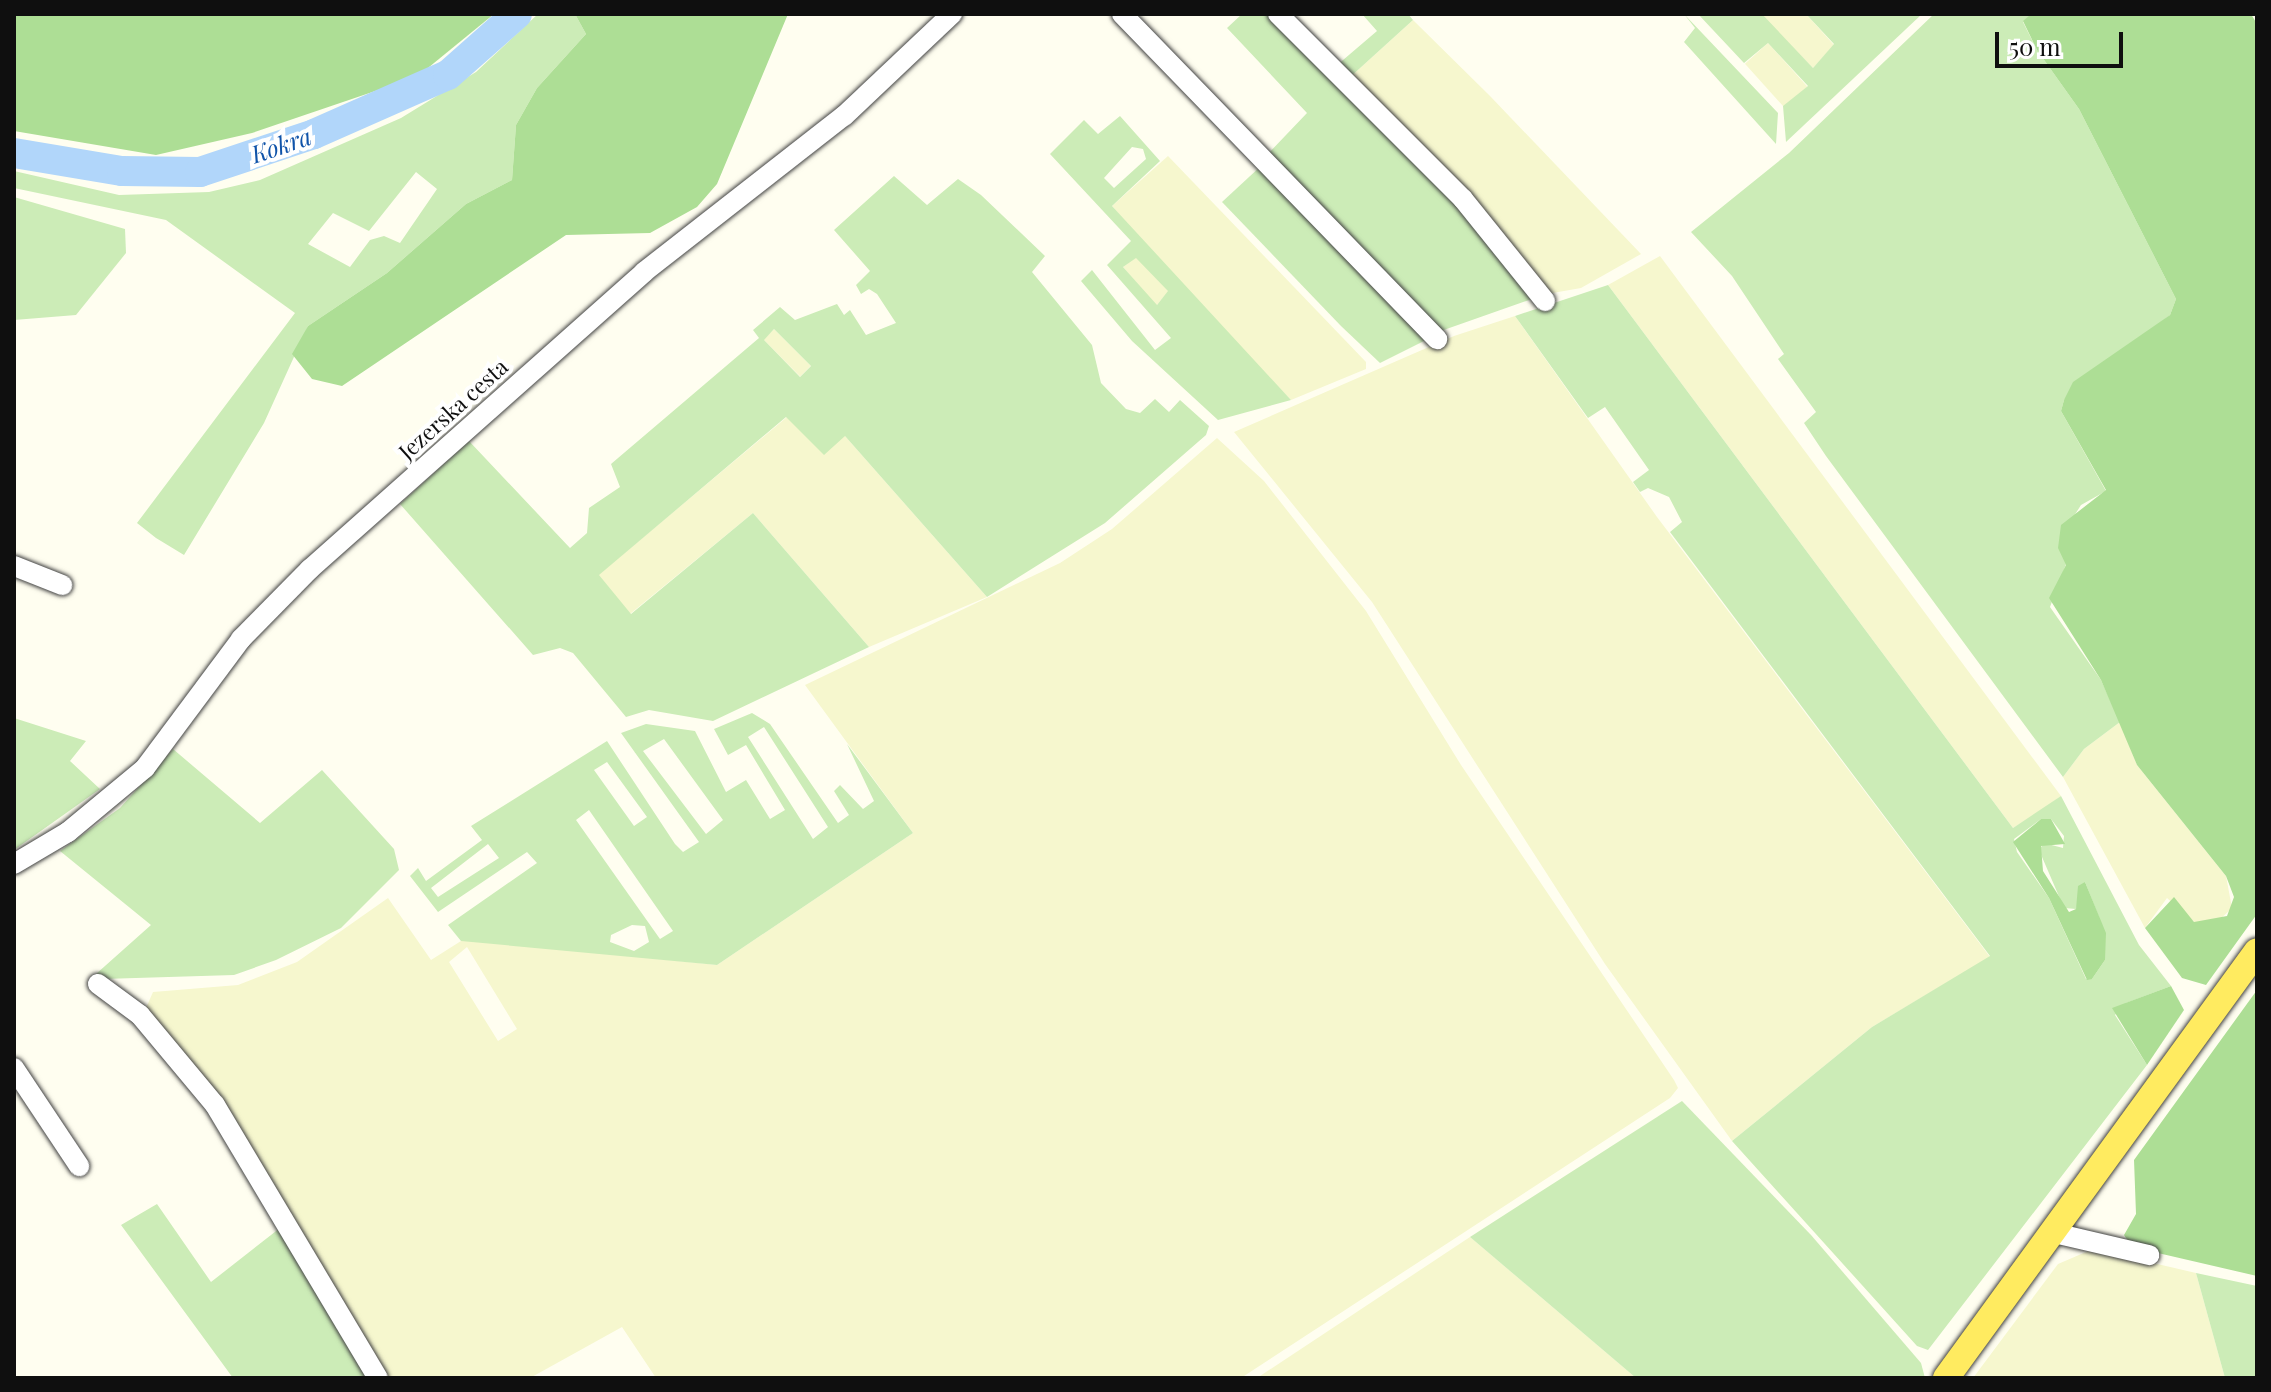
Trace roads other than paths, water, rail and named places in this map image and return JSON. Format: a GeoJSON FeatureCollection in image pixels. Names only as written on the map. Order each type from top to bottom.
{"type":"FeatureCollection","features":[{"type":"Feature","properties":{"kind":"main road"},"geometry":{"type":"LineString","coordinates":[[1946,1378],[2257,951]]}},
{"type":"Feature","properties":{"kind":"street","name":"Jezerska cesta"},"geometry":{"type":"LineString","coordinates":[[14,864],[68,832],[145,768],[241,639],[310,569],[632,282],[844,116],[952,14]]}},
{"type":"Feature","properties":{"kind":"street"},"geometry":{"type":"LineString","coordinates":[[1122,14],[1437,339]]}},
{"type":"Feature","properties":{"kind":"street"},"geometry":{"type":"LineString","coordinates":[[1278,14],[1463,199],[1545,301]]}},
{"type":"Feature","properties":{"kind":"street"},"geometry":{"type":"LineString","coordinates":[[14,566],[62,585]]}},
{"type":"Feature","properties":{"kind":"street"},"geometry":{"type":"LineString","coordinates":[[98,984],[140,1015],[215,1105],[378,1378]]}},
{"type":"Feature","properties":{"kind":"street"},"geometry":{"type":"LineString","coordinates":[[14,1068],[79,1166]]}},
{"type":"Feature","properties":{"kind":"street"},"geometry":{"type":"LineString","coordinates":[[2050,1232],[2149,1255]]}},
{"type":"Feature","properties":{"kind":"waterway","name":"Kokra"},"geometry":{"type":"LineString","coordinates":[[14,153],[122,171],[200,172],[314,134],[448,75],[517,14]]}}]}
